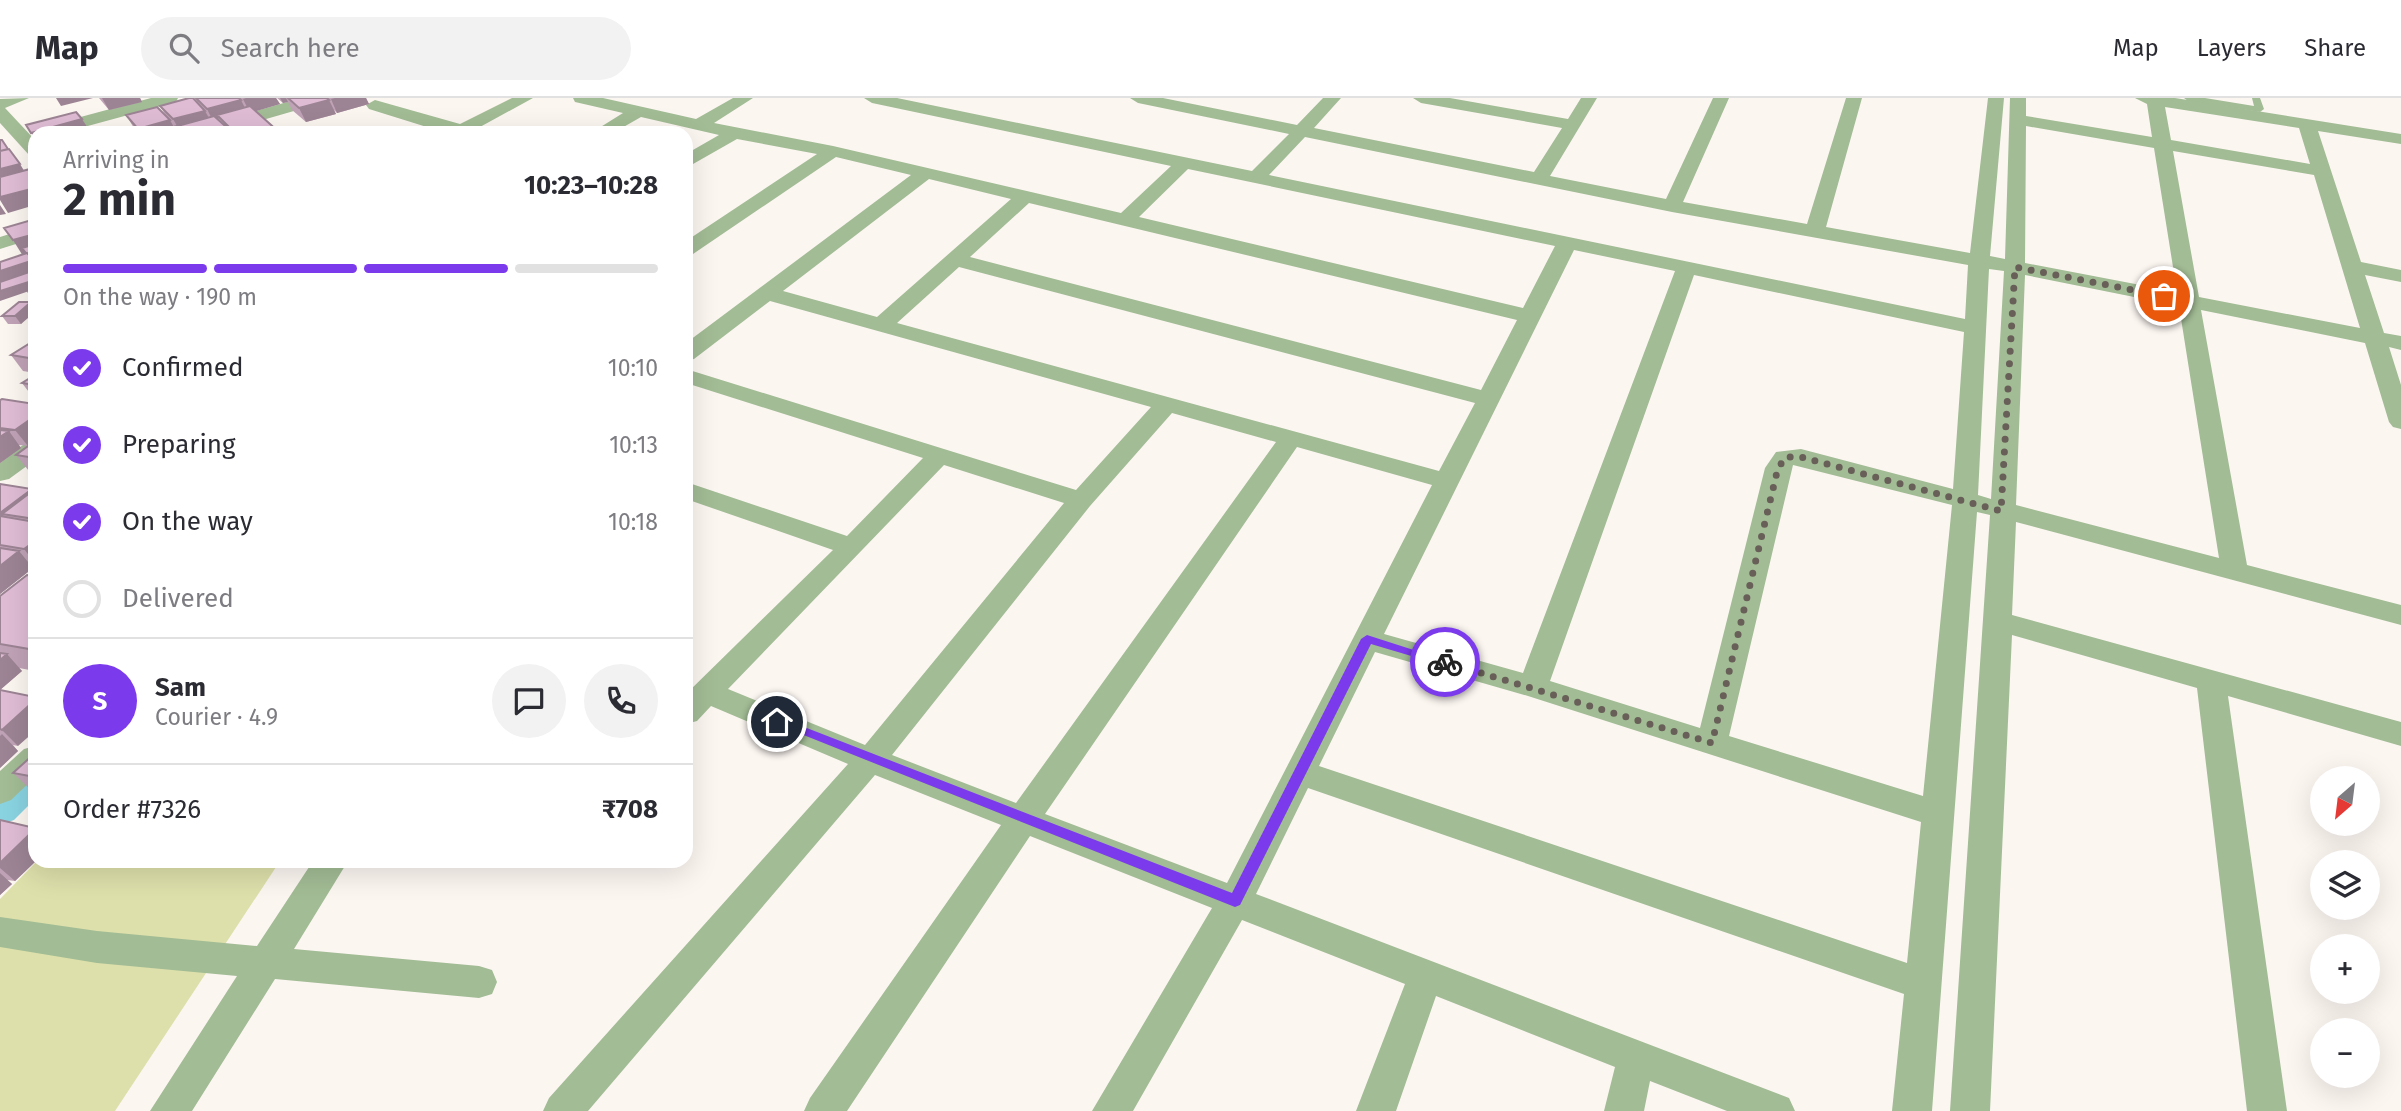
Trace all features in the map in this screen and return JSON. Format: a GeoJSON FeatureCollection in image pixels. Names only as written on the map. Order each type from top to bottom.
{"type":"FeatureCollection","features":[{"type":"Feature","properties":{"kind":"street"},"geometry":{"type":"LineString","coordinates":[[0,104],[21,98]]}},
{"type":"Feature","properties":{"kind":"street"},"geometry":{"type":"LineString","coordinates":[[68,126],[170,98]]}},
{"type":"Feature","properties":{"kind":"street"},"geometry":{"type":"LineString","coordinates":[[223,126],[319,98]]}},
{"type":"Feature","properties":{"kind":"street"},"geometry":{"type":"LineString","coordinates":[[468,126],[526,98]]}},
{"type":"Feature","properties":{"kind":"street"},"geometry":{"type":"LineString","coordinates":[[581,98],[734,133],[833,151],[1530,316]]}},
{"type":"Feature","properties":{"kind":"street"},"geometry":{"type":"LineString","coordinates":[[698,125],[744,98]]}},
{"type":"Feature","properties":{"kind":"street"},"geometry":{"type":"LineString","coordinates":[[872,98],[1977,328]]}},
{"type":"Feature","properties":{"kind":"street"},"geometry":{"type":"LineString","coordinates":[[1138,98],[1672,206],[2015,267],[2401,344]]}},
{"type":"Feature","properties":{"kind":"street"},"geometry":{"type":"LineString","coordinates":[[1256,178],[1333,98]]}},
{"type":"Feature","properties":{"kind":"street"},"geometry":{"type":"LineString","coordinates":[[1421,98],[1574,125]]}},
{"type":"Feature","properties":{"kind":"street"},"geometry":{"type":"LineString","coordinates":[[1539,179],[1589,98]]}},
{"type":"Feature","properties":{"kind":"street"},"geometry":{"type":"LineString","coordinates":[[1672,206],[1721,98]]}},
{"type":"Feature","properties":{"kind":"street"},"geometry":{"type":"LineString","coordinates":[[1815,231],[1854,98]]}},
{"type":"Feature","properties":{"kind":"street"},"geometry":{"type":"LineString","coordinates":[[1912,1111],[1965,502],[1979,261],[1996,98]]}},
{"type":"Feature","properties":{"kind":"street"},"geometry":{"type":"LineString","coordinates":[[2235,573],[2163,144],[2149,99],[2401,139]]}},
{"type":"Feature","properties":{"kind":"street"},"geometry":{"type":"LineString","coordinates":[[374,105],[442,126]]}},
{"type":"Feature","properties":{"kind":"street"},"geometry":{"type":"LineString","coordinates":[[1970,1111],[1998,621],[2001,511],[2015,267],[2019,109],[2163,144],[2322,171]]}},
{"type":"Feature","properties":{"kind":"street"},"geometry":{"type":"LineString","coordinates":[[612,126],[639,111]]}},
{"type":"Feature","properties":{"kind":"street"},"geometry":{"type":"LineString","coordinates":[[0,112],[28,138]]}},
{"type":"Feature","properties":{"kind":"street"},"geometry":{"type":"LineString","coordinates":[[2307,124],[2401,422]]}},
{"type":"Feature","properties":{"kind":"street"},"geometry":{"type":"LineString","coordinates":[[693,158],[734,133]]}},
{"type":"Feature","properties":{"kind":"street"},"geometry":{"type":"LineString","coordinates":[[0,144],[28,141]]}},
{"type":"Feature","properties":{"kind":"street"},"geometry":{"type":"LineString","coordinates":[[693,245],[833,151]]}},
{"type":"Feature","properties":{"kind":"street"},"geometry":{"type":"LineString","coordinates":[[1126,219],[1184,163]]}},
{"type":"Feature","properties":{"kind":"street"},"geometry":{"type":"LineString","coordinates":[[693,349],[925,173]]}},
{"type":"Feature","properties":{"kind":"street"},"geometry":{"type":"LineString","coordinates":[[881,325],[1025,197]]}},
{"type":"Feature","properties":{"kind":"street"},"geometry":{"type":"LineString","coordinates":[[0,243],[28,234]]}},
{"type":"Feature","properties":{"kind":"street"},"geometry":{"type":"LineString","coordinates":[[1112,1111],[1235,901],[1567,243]]}},
{"type":"Feature","properties":{"kind":"street"},"geometry":{"type":"LineString","coordinates":[[957,260],[1488,400]]}},
{"type":"Feature","properties":{"kind":"street"},"geometry":{"type":"LineString","coordinates":[[1532,687],[1687,266]]}},
{"type":"Feature","properties":{"kind":"street"},"geometry":{"type":"LineString","coordinates":[[2352,266],[2401,276]]}},
{"type":"Feature","properties":{"kind":"street"},"geometry":{"type":"LineString","coordinates":[[766,293],[1447,481]]}},
{"type":"Feature","properties":{"kind":"street"},"geometry":{"type":"LineString","coordinates":[[693,378],[1081,500]]}},
{"type":"Feature","properties":{"kind":"street"},"geometry":{"type":"LineString","coordinates":[[563,1111],[870,761],[1081,500],[1168,402]]}},
{"type":"Feature","properties":{"kind":"street"},"geometry":{"type":"LineString","coordinates":[[824,1111],[1023,819],[1292,437]]}},
{"type":"Feature","properties":{"kind":"street"},"geometry":{"type":"LineString","coordinates":[[941,454],[696,703],[870,761],[1775,1111]]}},
{"type":"Feature","properties":{"kind":"street"},"geometry":{"type":"LineString","coordinates":[[4,484],[28,456]]}},
{"type":"Feature","properties":{"kind":"street"},"geometry":{"type":"LineString","coordinates":[[1712,743],[1778,468],[1786,457],[1801,457],[2401,615]]}},
{"type":"Feature","properties":{"kind":"street"},"geometry":{"type":"LineString","coordinates":[[693,492],[852,547]]}},
{"type":"Feature","properties":{"kind":"street"},"geometry":{"type":"LineString","coordinates":[[1998,621],[2211,683],[2401,734]]}},
{"type":"Feature","properties":{"kind":"street"},"geometry":{"type":"LineString","coordinates":[[1367,639],[1532,687],[1938,814]]}},
{"type":"Feature","properties":{"kind":"street"},"geometry":{"type":"LineString","coordinates":[[2211,683],[2267,1111]]}},
{"type":"Feature","properties":{"kind":"street"},"geometry":{"type":"LineString","coordinates":[[0,791],[28,765]]}},
{"type":"Feature","properties":{"kind":"street"},"geometry":{"type":"LineString","coordinates":[[1300,772],[1925,985]]}},
{"type":"Feature","properties":{"kind":"street"},"geometry":{"type":"LineString","coordinates":[[170,1111],[326,868]]}},
{"type":"Feature","properties":{"kind":"street"},"geometry":{"type":"LineString","coordinates":[[0,932],[97,947],[479,982]]}},
{"type":"Feature","properties":{"kind":"street"},"geometry":{"type":"LineString","coordinates":[[1376,1111],[1426,975]]}},
{"type":"Feature","properties":{"kind":"street"},"geometry":{"type":"LineString","coordinates":[[1624,1111],[1637,1056]]}},
{"type":"Feature","properties":{"kind":"lane"},"geometry":{"type":"LineString","coordinates":[[2188,98],[2260,109],[2256,98]]}},
{"type":"Feature","properties":{"kind":"green space"},"geometry":{"type":"Polygon","coordinates":[[[30,868],[275,868],[115,1111],[0,1111],[0,899],[30,868]]]}},
{"type":"Feature","properties":{"kind":"building"},"geometry":{"type":"Polygon","coordinates":[[[193,98],[205,111],[173,119],[160,106],[193,98]]]}},
{"type":"Feature","properties":{"kind":"building"},"geometry":{"type":"Polygon","coordinates":[[[196,98],[239,98],[241,100],[207,109],[196,98]]]}},
{"type":"Feature","properties":{"kind":"building"},"geometry":{"type":"Polygon","coordinates":[[[288,98],[327,98],[329,100],[299,108],[288,98]]]}},
{"type":"Feature","properties":{"kind":"building"},"geometry":{"type":"Polygon","coordinates":[[[250,106],[272,126],[228,126],[217,115],[250,106]]]}},
{"type":"Feature","properties":{"kind":"building"},"geometry":{"type":"Polygon","coordinates":[[[157,107],[170,120],[149,126],[135,126],[126,115],[157,107]]]}},
{"type":"Feature","properties":{"kind":"building"},"geometry":{"type":"Polygon","coordinates":[[[76,112],[82,119],[56,126],[28,126],[28,128],[26,125],[76,112]]]}},
{"type":"Feature","properties":{"kind":"building"},"geometry":{"type":"Polygon","coordinates":[[[214,116],[225,126],[182,126],[214,116]]]}},
{"type":"Feature","properties":{"kind":"building"},"geometry":{"type":"Polygon","coordinates":[[[2,140],[8,149],[0,151],[2,140]]]}},
{"type":"Feature","properties":{"kind":"building"},"geometry":{"type":"Polygon","coordinates":[[[9,149],[20,164],[0,169],[0,151],[9,149]]]}},
{"type":"Feature","properties":{"kind":"building"},"geometry":{"type":"Polygon","coordinates":[[[28,170],[28,190],[0,197],[0,177],[28,170]]]}},
{"type":"Feature","properties":{"kind":"building"},"geometry":{"type":"Polygon","coordinates":[[[28,221],[28,236],[13,240],[4,228],[28,221]]]}},
{"type":"Feature","properties":{"kind":"building"},"geometry":{"type":"Polygon","coordinates":[[[28,254],[28,262],[0,271],[0,262],[28,254]]]}},
{"type":"Feature","properties":{"kind":"building"},"geometry":{"type":"Polygon","coordinates":[[[28,272],[28,282],[0,291],[0,282],[28,272]]]}},
{"type":"Feature","properties":{"kind":"building"},"geometry":{"type":"Polygon","coordinates":[[[19,302],[28,302],[15,316],[2,316],[19,302]]]}},
{"type":"Feature","properties":{"kind":"building"},"geometry":{"type":"Polygon","coordinates":[[[28,344],[28,358],[11,355],[28,344]]]}},
{"type":"Feature","properties":{"kind":"building"},"geometry":{"type":"Polygon","coordinates":[[[0,400],[28,403],[28,421],[15,430],[0,428],[0,400]]]}},
{"type":"Feature","properties":{"kind":"building"},"geometry":{"type":"Polygon","coordinates":[[[0,430],[9,431],[0,437],[0,430]]]}},
{"type":"Feature","properties":{"kind":"building"},"geometry":{"type":"Polygon","coordinates":[[[28,446],[28,457],[16,455],[28,446]]]}},
{"type":"Feature","properties":{"kind":"building"},"geometry":{"type":"Polygon","coordinates":[[[0,484],[28,488],[28,492],[0,513],[0,484]]]}},
{"type":"Feature","properties":{"kind":"building"},"geometry":{"type":"Polygon","coordinates":[[[28,494],[28,518],[2,514],[28,494]]]}},
{"type":"Feature","properties":{"kind":"building"},"geometry":{"type":"Polygon","coordinates":[[[0,516],[28,521],[28,546],[24,549],[0,545],[0,516]]]}},
{"type":"Feature","properties":{"kind":"building"},"geometry":{"type":"Polygon","coordinates":[[[0,548],[19,551],[0,566],[0,548]]]}},
{"type":"Feature","properties":{"kind":"building"},"geometry":{"type":"Polygon","coordinates":[[[28,575],[28,649],[0,644],[0,596],[28,575]]]}},
{"type":"Feature","properties":{"kind":"building"},"geometry":{"type":"Polygon","coordinates":[[[0,690],[28,696],[28,706],[0,729],[0,690]]]}},
{"type":"Feature","properties":{"kind":"building"},"geometry":{"type":"Polygon","coordinates":[[[28,759],[28,776],[13,773],[28,759]]]}},
{"type":"Feature","properties":{"kind":"building"},"geometry":{"type":"Polygon","coordinates":[[[0,820],[28,826],[28,836],[0,863],[0,820]]]}},
{"type":"Feature","properties":{"kind":"waterway"},"geometry":{"type":"LineString","coordinates":[[0,809],[28,783]]}},
{"type":"Feature","properties":{"kind":"way so far"},"geometry":{"type":"LineString","coordinates":[[1445,662],[1712,743],[1778,468],[1786,457],[1801,457],[2001,511],[2015,267],[2164,296]]}},
{"type":"Feature","properties":{"kind":"route"},"geometry":{"type":"LineString","coordinates":[[777,722],[870,761],[1235,901],[1367,639],[1445,662]]}}]}
